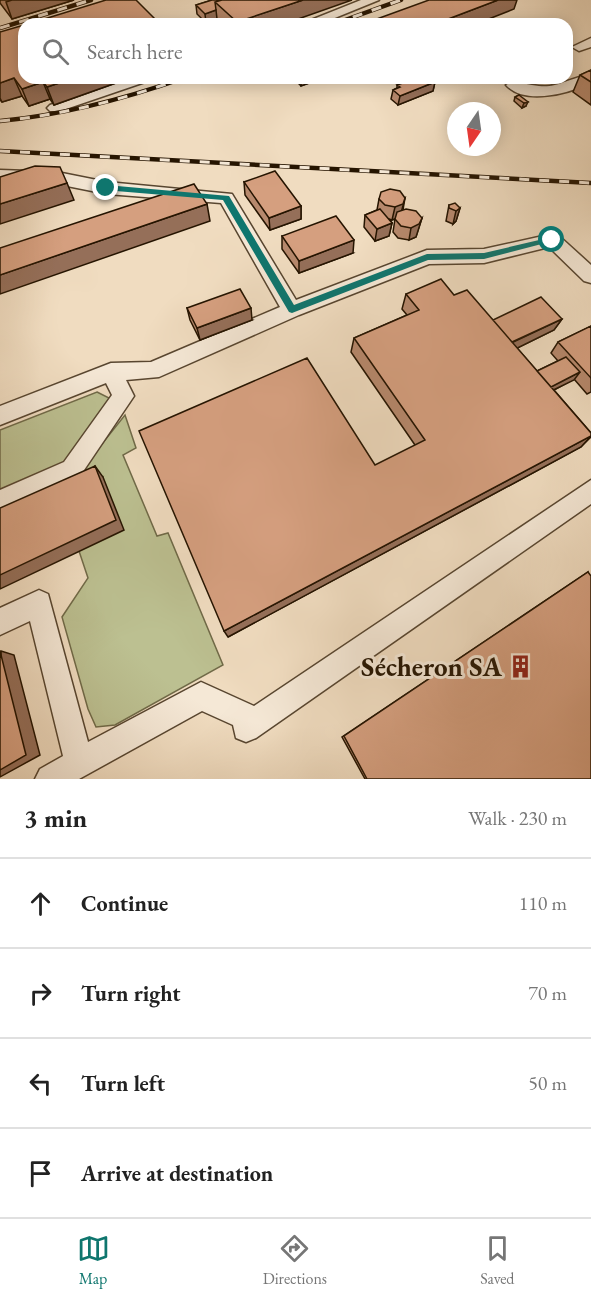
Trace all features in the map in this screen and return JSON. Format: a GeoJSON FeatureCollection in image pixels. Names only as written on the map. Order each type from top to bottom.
{"type":"FeatureCollection","features":[{"type":"Feature","properties":{"kind":"lane"},"geometry":{"type":"LineString","coordinates":[[324,18],[373,0]]}},
{"type":"Feature","properties":{"kind":"lane"},"geometry":{"type":"LineString","coordinates":[[573,73],[591,64]]}},
{"type":"Feature","properties":{"kind":"lane"},"geometry":{"type":"LineString","coordinates":[[549,84],[542,87],[513,86],[529,92],[550,93],[591,78]]}},
{"type":"Feature","properties":{"kind":"lane"},"geometry":{"type":"LineString","coordinates":[[55,108],[126,84]]}},
{"type":"Feature","properties":{"kind":"lane"},"geometry":{"type":"LineString","coordinates":[[0,176],[57,178],[137,191],[226,198],[292,310]]}},
{"type":"Feature","properties":{"kind":"lane"},"geometry":{"type":"LineString","coordinates":[[0,416],[111,372],[152,372],[292,310],[427,257],[484,256],[552,240],[591,276]]}},
{"type":"Feature","properties":{"kind":"lane"},"geometry":{"type":"LineString","coordinates":[[0,501],[72,469],[123,396],[111,372]]}},
{"type":"Feature","properties":{"kind":"lane"},"geometry":{"type":"LineString","coordinates":[[50,779],[201,696],[251,725],[591,490]]}},
{"type":"Feature","properties":{"kind":"lane"},"geometry":{"type":"LineString","coordinates":[[0,622],[39,603],[79,764]]}},
{"type":"Feature","properties":{"kind":"green space"},"geometry":{"type":"Polygon","coordinates":[[[97,392],[113,400],[64,468],[0,494],[0,430],[97,392]]]}},
{"type":"Feature","properties":{"kind":"green space"},"geometry":{"type":"Polygon","coordinates":[[[125,415],[136,448],[123,455],[157,536],[168,533],[223,665],[115,725],[96,727],[88,709],[62,617],[88,578],[79,551],[103,477],[0,524],[0,509],[78,474],[125,415]]]}},
{"type":"Feature","properties":{"kind":"building"},"geometry":{"type":"Polygon","coordinates":[[[106,0],[136,0],[154,18],[48,18],[106,0]]]}},
{"type":"Feature","properties":{"kind":"building"},"geometry":{"type":"Polygon","coordinates":[[[212,0],[222,0],[215,2],[216,10],[205,14],[196,5],[212,0]]]}},
{"type":"Feature","properties":{"kind":"building"},"geometry":{"type":"Polygon","coordinates":[[[222,0],[303,0],[249,18],[233,18],[215,2],[222,0]]]}},
{"type":"Feature","properties":{"kind":"building"},"geometry":{"type":"Polygon","coordinates":[[[429,0],[498,0],[451,18],[380,18],[429,0]]]}},
{"type":"Feature","properties":{"kind":"building"},"geometry":{"type":"Polygon","coordinates":[[[18,27],[18,84],[14,78],[0,83],[0,32],[18,27]]]}},
{"type":"Feature","properties":{"kind":"building"},"geometry":{"type":"Polygon","coordinates":[[[591,70],[591,82],[580,75],[591,70]]]}},
{"type":"Feature","properties":{"kind":"building"},"geometry":{"type":"Polygon","coordinates":[[[18,84],[37,84],[22,89],[18,84]]]}},
{"type":"Feature","properties":{"kind":"building"},"geometry":{"type":"Polygon","coordinates":[[[430,84],[400,96],[393,90],[400,87],[397,85],[430,84]]]}},
{"type":"Feature","properties":{"kind":"building"},"geometry":{"type":"Polygon","coordinates":[[[519,95],[528,102],[524,103],[515,97],[519,95]]]}},
{"type":"Feature","properties":{"kind":"building"},"geometry":{"type":"Polygon","coordinates":[[[35,166],[60,167],[67,183],[0,204],[0,177],[35,166]]]}},
{"type":"Feature","properties":{"kind":"building"},"geometry":{"type":"Polygon","coordinates":[[[275,171],[301,206],[269,218],[244,182],[275,171]]]}},
{"type":"Feature","properties":{"kind":"building"},"geometry":{"type":"Polygon","coordinates":[[[194,184],[207,204],[0,275],[0,248],[194,184]]]}},
{"type":"Feature","properties":{"kind":"building"},"geometry":{"type":"Polygon","coordinates":[[[390,189],[400,191],[405,198],[403,204],[395,207],[385,205],[379,199],[381,192],[390,189]]]}},
{"type":"Feature","properties":{"kind":"building"},"geometry":{"type":"Polygon","coordinates":[[[455,203],[460,208],[456,211],[449,208],[449,205],[455,203]]]}},
{"type":"Feature","properties":{"kind":"building"},"geometry":{"type":"Polygon","coordinates":[[[380,209],[392,223],[377,229],[365,215],[380,209]]]}},
{"type":"Feature","properties":{"kind":"building"},"geometry":{"type":"Polygon","coordinates":[[[406,209],[416,211],[422,218],[419,224],[411,228],[401,226],[395,219],[397,212],[406,209]]]}},
{"type":"Feature","properties":{"kind":"building"},"geometry":{"type":"Polygon","coordinates":[[[336,216],[354,240],[299,261],[282,236],[336,216]]]}},
{"type":"Feature","properties":{"kind":"building"},"geometry":{"type":"Polygon","coordinates":[[[441,279],[454,295],[467,290],[591,433],[591,436],[224,631],[139,431],[307,358],[375,465],[425,440],[354,338],[419,310],[406,294],[441,279]]]}},
{"type":"Feature","properties":{"kind":"building"},"geometry":{"type":"Polygon","coordinates":[[[240,289],[251,308],[197,328],[187,308],[240,289]]]}},
{"type":"Feature","properties":{"kind":"building"},"geometry":{"type":"Polygon","coordinates":[[[541,297],[562,319],[512,342],[493,320],[541,297]]]}},
{"type":"Feature","properties":{"kind":"building"},"geometry":{"type":"Polygon","coordinates":[[[591,326],[591,378],[558,342],[591,326]]]}},
{"type":"Feature","properties":{"kind":"building"},"geometry":{"type":"Polygon","coordinates":[[[566,357],[580,372],[551,387],[537,371],[566,357]]]}},
{"type":"Feature","properties":{"kind":"building"},"geometry":{"type":"Polygon","coordinates":[[[95,466],[116,520],[0,575],[0,508],[95,466]]]}},
{"type":"Feature","properties":{"kind":"building","name":"Sécheron SA"},"geometry":{"type":"Polygon","coordinates":[[[588,572],[591,576],[591,779],[367,779],[344,736],[588,572]]]}},
{"type":"Feature","properties":{"kind":"building"},"geometry":{"type":"Polygon","coordinates":[[[0,651],[26,755],[0,770],[0,651]]]}},
{"type":"Feature","properties":{"kind":"railway"},"geometry":{"type":"LineString","coordinates":[[32,18],[91,0]]}},
{"type":"Feature","properties":{"kind":"railway"},"geometry":{"type":"LineString","coordinates":[[351,18],[401,0]]}},
{"type":"Feature","properties":{"kind":"railway"},"geometry":{"type":"LineString","coordinates":[[0,28],[18,22]]}},
{"type":"Feature","properties":{"kind":"railway"},"geometry":{"type":"LineString","coordinates":[[0,121],[47,115],[94,105],[166,84]]}},
{"type":"Feature","properties":{"kind":"railway"},"geometry":{"type":"LineString","coordinates":[[0,151],[591,183]]}},
{"type":"Feature","properties":{"kind":"place","name":"Sécheron SA"},"geometry":{"type":"Point","coordinates":[520,666]}},
{"type":"Feature","properties":{"kind":"route"},"geometry":{"type":"LineString","coordinates":[[106,188],[226,198],[292,310],[427,257],[484,256],[552,240]]}}]}
